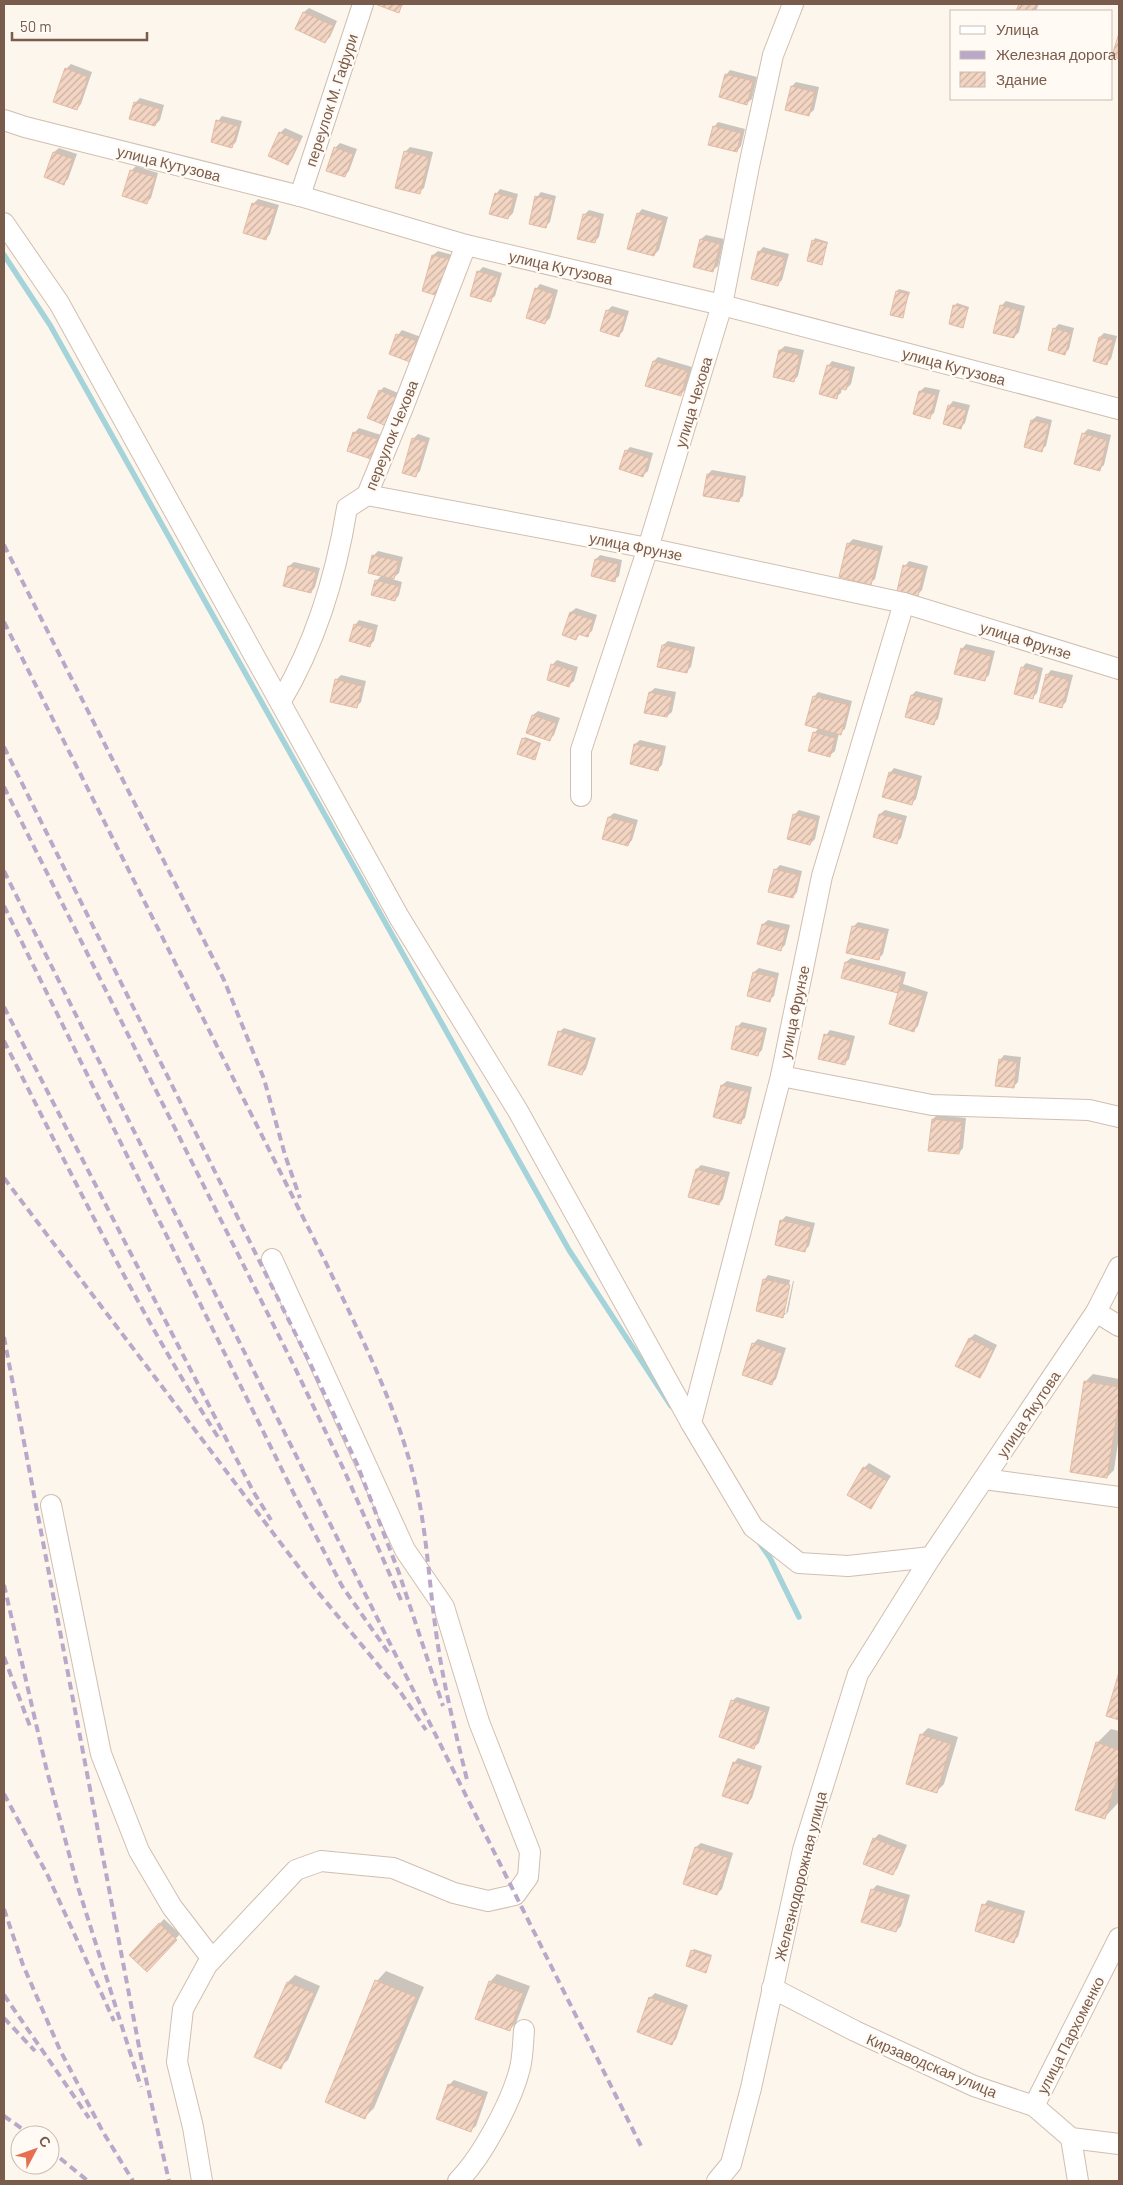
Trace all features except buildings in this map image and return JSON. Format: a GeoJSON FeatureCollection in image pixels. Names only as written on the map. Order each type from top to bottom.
{"type":"FeatureCollection","features":[{"type":"Feature","properties":{"kind":"street","name":"переулок М. Гафури"},"geometry":{"type":"LineString","coordinates":[[300,196],[363,4]]}},
{"type":"Feature","properties":{"kind":"street","name":"улица Чехова"},"geometry":{"type":"LineString","coordinates":[[581,796],[581,750],[648,548],[722,305],[748,166],[773,55],[793,4]]}},
{"type":"Feature","properties":{"kind":"street","name":"улица Кутузова"},"geometry":{"type":"LineString","coordinates":[[4,120],[25,127],[300,196],[466,245],[722,305],[1119,409]]}},
{"type":"Feature","properties":{"kind":"street"},"geometry":{"type":"LineString","coordinates":[[4,223],[59,302],[400,917],[518,1111],[691,1423],[753,1527],[799,1563],[848,1566],[931,1557]]}},
{"type":"Feature","properties":{"kind":"street","name":"переулок Чехова"},"geometry":{"type":"LineString","coordinates":[[281,701],[298,672],[311,644],[339,553],[347,508],[367,495],[466,245]]}},
{"type":"Feature","properties":{"kind":"street","name":"улица Фрунзе"},"geometry":{"type":"LineString","coordinates":[[367,495],[648,548],[904,603],[1119,668]]}},
{"type":"Feature","properties":{"kind":"street","name":"улица Фрунзе"},"geometry":{"type":"LineString","coordinates":[[691,1423],[780,1076],[822,876],[904,603]]}},
{"type":"Feature","properties":{"kind":"street"},"geometry":{"type":"LineString","coordinates":[[780,1076],[932,1105],[1089,1110],[1119,1117]]}},
{"type":"Feature","properties":{"kind":"street"},"geometry":{"type":"LineString","coordinates":[[202,2181],[193,2127],[177,2062],[183,2009],[207,1965],[296,1870],[321,1861],[394,1868],[454,1893],[488,1901],[515,1895],[528,1878],[530,1852],[479,1722],[444,1607],[404,1550],[272,1259]]}},
{"type":"Feature","properties":{"kind":"street","name":"улица Якутова"},"geometry":{"type":"LineString","coordinates":[[931,1557],[1096,1312],[1119,1267]]}},
{"type":"Feature","properties":{"kind":"street"},"geometry":{"type":"LineString","coordinates":[[1096,1312],[1119,1326]]}},
{"type":"Feature","properties":{"kind":"street"},"geometry":{"type":"LineString","coordinates":[[984,1479],[1119,1497]]}},
{"type":"Feature","properties":{"kind":"street"},"geometry":{"type":"LineString","coordinates":[[51,1505],[101,1754],[139,1851],[172,1907],[212,1960]]}},
{"type":"Feature","properties":{"kind":"street","name":"Железнодорожная улица"},"geometry":{"type":"LineString","coordinates":[[717,2181],[731,2164],[751,2088],[803,1850],[858,1674],[931,1557]]}},
{"type":"Feature","properties":{"kind":"street","name":"улица Пархоменко"},"geometry":{"type":"LineString","coordinates":[[1034,2106],[1119,1938]]}},
{"type":"Feature","properties":{"kind":"street","name":"Кирзаводская улица"},"geometry":{"type":"LineString","coordinates":[[772,1988],[855,2032],[974,2086],[1034,2106],[1071,2138]]}},
{"type":"Feature","properties":{"kind":"street"},"geometry":{"type":"LineString","coordinates":[[458,2181],[468,2172],[506,2108],[521,2067],[524,2030]]}},
{"type":"Feature","properties":{"kind":"street"},"geometry":{"type":"LineString","coordinates":[[1078,2181],[1071,2138],[1119,2144]]}},
{"type":"Feature","properties":{"kind":"waterway"},"geometry":{"type":"LineString","coordinates":[[4,255],[50,325],[569,1250],[671,1406]]}},
{"type":"Feature","properties":{"kind":"waterway"},"geometry":{"type":"LineString","coordinates":[[759,1542],[770,1558],[799,1617]]}},
{"type":"Feature","properties":{"kind":"railway"},"geometry":{"type":"LineString","coordinates":[[4,545],[224,980],[264,1079],[285,1155],[300,1198]]}},
{"type":"Feature","properties":{"kind":"railway"},"geometry":{"type":"LineString","coordinates":[[4,622],[327,1265],[378,1373],[408,1457],[420,1504],[442,1671],[468,1784]]}},
{"type":"Feature","properties":{"kind":"railway"},"geometry":{"type":"LineString","coordinates":[[4,747],[310,1363],[357,1464],[399,1573],[443,1706]]}},
{"type":"Feature","properties":{"kind":"railway"},"geometry":{"type":"LineString","coordinates":[[4,787],[295,1368],[344,1470],[401,1600]]}},
{"type":"Feature","properties":{"kind":"railway"},"geometry":{"type":"LineString","coordinates":[[4,871],[643,2150]]}},
{"type":"Feature","properties":{"kind":"railway"},"geometry":{"type":"LineString","coordinates":[[4,906],[294,1494],[342,1586],[388,1652]]}},
{"type":"Feature","properties":{"kind":"railway"},"geometry":{"type":"LineString","coordinates":[[4,1007],[253,1491],[271,1520]]}},
{"type":"Feature","properties":{"kind":"railway"},"geometry":{"type":"LineString","coordinates":[[4,1041],[80,1192],[133,1291],[188,1389],[218,1437]]}},
{"type":"Feature","properties":{"kind":"railway"},"geometry":{"type":"LineString","coordinates":[[4,1178],[317,1591],[399,1690],[426,1730]]}},
{"type":"Feature","properties":{"kind":"railway"},"geometry":{"type":"LineString","coordinates":[[4,1337],[141,2057],[169,2181]]}},
{"type":"Feature","properties":{"kind":"railway"},"geometry":{"type":"LineString","coordinates":[[4,1585],[46,1767],[77,1884],[141,2087]]}},
{"type":"Feature","properties":{"kind":"railway"},"geometry":{"type":"LineString","coordinates":[[4,1657],[31,1729]]}},
{"type":"Feature","properties":{"kind":"railway"},"geometry":{"type":"LineString","coordinates":[[4,1794],[47,1874],[114,2021]]}},
{"type":"Feature","properties":{"kind":"railway"},"geometry":{"type":"LineString","coordinates":[[4,1909],[23,1965],[60,2050],[103,2132],[133,2181]]}},
{"type":"Feature","properties":{"kind":"railway"},"geometry":{"type":"LineString","coordinates":[[4,1995],[89,2118]]}},
{"type":"Feature","properties":{"kind":"railway"},"geometry":{"type":"LineString","coordinates":[[4,2018],[35,2051]]}},
{"type":"Feature","properties":{"kind":"railway"},"geometry":{"type":"LineString","coordinates":[[4,2116],[17,2125]]}},
{"type":"Feature","properties":{"kind":"railway"},"geometry":{"type":"LineString","coordinates":[[60,2158],[88,2181]]}}]}
